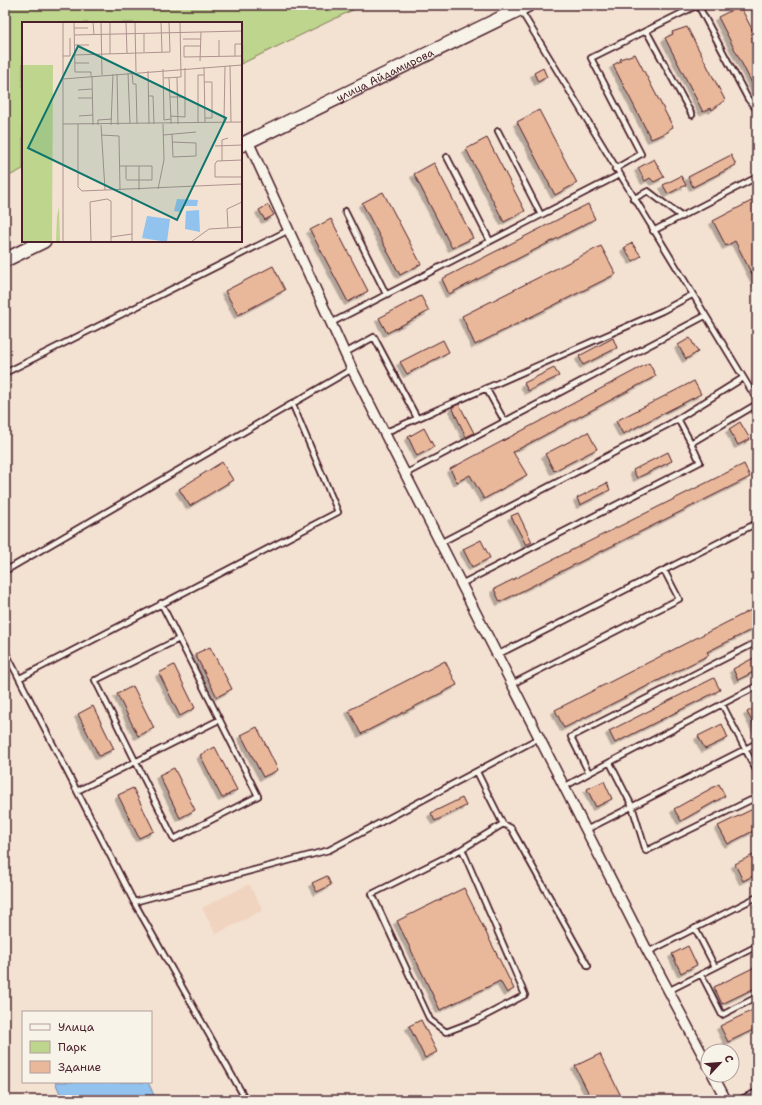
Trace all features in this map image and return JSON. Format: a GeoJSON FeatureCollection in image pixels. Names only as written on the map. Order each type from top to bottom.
{"type":"FeatureCollection","features":[{"type":"Feature","properties":{"kind":"main road","name":"улица Айдамирова"},"geometry":{"type":"LineString","coordinates":[[245,143],[524,7]]}},
{"type":"Feature","properties":{"kind":"main road"},"geometry":{"type":"LineString","coordinates":[[5,260],[42,242]]}},
{"type":"Feature","properties":{"kind":"street"},"geometry":{"type":"LineString","coordinates":[[245,143],[289,230],[352,368],[384,433],[648,952],[700,1050]]}},
{"type":"Feature","properties":{"kind":"street"},"geometry":{"type":"LineString","coordinates":[[717,1083],[726,1100]]}},
{"type":"Feature","properties":{"kind":"lane"},"geometry":{"type":"LineString","coordinates":[[615,169],[641,154],[591,58],[647,32],[698,5],[748,99],[757,110]]}},
{"type":"Feature","properties":{"kind":"lane"},"geometry":{"type":"LineString","coordinates":[[524,7],[615,169],[757,400]]}},
{"type":"Feature","properties":{"kind":"lane"},"geometry":{"type":"LineString","coordinates":[[647,32],[692,114]]}},
{"type":"Feature","properties":{"kind":"lane"},"geometry":{"type":"LineString","coordinates":[[498,131],[541,215]]}},
{"type":"Feature","properties":{"kind":"lane"},"geometry":{"type":"LineString","coordinates":[[446,157],[490,241]]}},
{"type":"Feature","properties":{"kind":"lane"},"geometry":{"type":"LineString","coordinates":[[331,323],[619,175]]}},
{"type":"Feature","properties":{"kind":"lane"},"geometry":{"type":"LineString","coordinates":[[654,232],[757,177]]}},
{"type":"Feature","properties":{"kind":"lane"},"geometry":{"type":"LineString","coordinates":[[634,199],[648,191],[682,216]]}},
{"type":"Feature","properties":{"kind":"lane"},"geometry":{"type":"LineString","coordinates":[[345,211],[386,294]]}},
{"type":"Feature","properties":{"kind":"lane"},"geometry":{"type":"LineString","coordinates":[[5,373],[289,230]]}},
{"type":"Feature","properties":{"kind":"lane"},"geometry":{"type":"LineString","coordinates":[[384,433],[662,311],[692,294]]}},
{"type":"Feature","properties":{"kind":"lane"},"geometry":{"type":"LineString","coordinates":[[405,474],[706,316]]}},
{"type":"Feature","properties":{"kind":"lane"},"geometry":{"type":"LineString","coordinates":[[345,353],[374,337],[417,418]]}},
{"type":"Feature","properties":{"kind":"lane"},"geometry":{"type":"LineString","coordinates":[[5,571],[352,368]]}},
{"type":"Feature","properties":{"kind":"lane"},"geometry":{"type":"LineString","coordinates":[[440,543],[678,419],[743,378]]}},
{"type":"Feature","properties":{"kind":"lane"},"geometry":{"type":"LineString","coordinates":[[486,388],[505,422]]}},
{"type":"Feature","properties":{"kind":"lane"},"geometry":{"type":"LineString","coordinates":[[20,678],[161,603],[338,512],[292,402]]}},
{"type":"Feature","properties":{"kind":"lane"},"geometry":{"type":"LineString","coordinates":[[691,444],[757,404]]}},
{"type":"Feature","properties":{"kind":"lane"},"geometry":{"type":"LineString","coordinates":[[461,584],[700,462],[678,419]]}},
{"type":"Feature","properties":{"kind":"lane"},"geometry":{"type":"LineString","coordinates":[[497,655],[757,523]]}},
{"type":"Feature","properties":{"kind":"lane"},"geometry":{"type":"LineString","coordinates":[[512,684],[679,599],[664,570]]}},
{"type":"Feature","properties":{"kind":"lane"},"geometry":{"type":"LineString","coordinates":[[161,603],[258,796],[174,839],[96,679],[179,639]]}},
{"type":"Feature","properties":{"kind":"lane"},"geometry":{"type":"LineString","coordinates":[[589,773],[571,737],[757,642]]}},
{"type":"Feature","properties":{"kind":"lane"},"geometry":{"type":"LineString","coordinates":[[5,651],[134,902],[246,1100]]}},
{"type":"Feature","properties":{"kind":"lane"},"geometry":{"type":"LineString","coordinates":[[564,787],[757,686]]}},
{"type":"Feature","properties":{"kind":"lane"},"geometry":{"type":"LineString","coordinates":[[722,704],[757,772]]}},
{"type":"Feature","properties":{"kind":"lane"},"geometry":{"type":"LineString","coordinates":[[77,791],[219,720]]}},
{"type":"Feature","properties":{"kind":"lane"},"geometry":{"type":"LineString","coordinates":[[134,902],[329,850],[539,738]]}},
{"type":"Feature","properties":{"kind":"lane"},"geometry":{"type":"LineString","coordinates":[[586,830],[757,743]]}},
{"type":"Feature","properties":{"kind":"lane"},"geometry":{"type":"LineString","coordinates":[[610,763],[632,806],[646,851],[757,797]]}},
{"type":"Feature","properties":{"kind":"lane"},"geometry":{"type":"LineString","coordinates":[[476,772],[503,824],[511,828],[588,966]]}},
{"type":"Feature","properties":{"kind":"lane"},"geometry":{"type":"LineString","coordinates":[[462,849],[525,995],[475,1021],[446,1032],[430,1020],[372,894],[462,849],[503,824]]}},
{"type":"Feature","properties":{"kind":"lane"},"geometry":{"type":"LineString","coordinates":[[648,952],[757,897]]}},
{"type":"Feature","properties":{"kind":"lane"},"geometry":{"type":"LineString","coordinates":[[695,928],[715,967]]}},
{"type":"Feature","properties":{"kind":"lane"},"geometry":{"type":"LineString","coordinates":[[668,991],[757,946]]}},
{"type":"Feature","properties":{"kind":"lane"},"geometry":{"type":"LineString","coordinates":[[701,974],[722,1015],[757,997]]}},
{"type":"Feature","properties":{"kind":"lane"},"geometry":{"type":"LineString","coordinates":[[740,1100],[757,1092]]}},
{"type":"Feature","properties":{"kind":"shaded area"},"geometry":{"type":"Polygon","coordinates":[[[249,884],[263,910],[216,934],[202,908],[249,884]]]}},
{"type":"Feature","properties":{"kind":"green space"},"geometry":{"type":"Polygon","coordinates":[[[5,5],[363,5],[242,64],[242,22],[22,22],[22,170],[5,178],[5,5]]]}},
{"type":"Feature","properties":{"kind":"water"},"geometry":{"type":"Polygon","coordinates":[[[55,1083],[148,1083],[156,1100],[63,1100],[55,1083]]]}},
{"type":"Feature","properties":{"kind":"building"},"geometry":{"type":"Polygon","coordinates":[[[740,6],[757,39],[757,93],[718,17],[740,6]]]}},
{"type":"Feature","properties":{"kind":"building"},"geometry":{"type":"Polygon","coordinates":[[[687,27],[725,100],[712,110],[711,108],[703,112],[665,38],[673,34],[672,32],[687,27]]]}},
{"type":"Feature","properties":{"kind":"building"},"geometry":{"type":"Polygon","coordinates":[[[635,54],[673,127],[668,130],[668,132],[651,139],[613,65],[621,61],[620,59],[635,54]]]}},
{"type":"Feature","properties":{"kind":"building"},"geometry":{"type":"Polygon","coordinates":[[[543,68],[547,77],[538,82],[534,73],[543,68]]]}},
{"type":"Feature","properties":{"kind":"building"},"geometry":{"type":"Polygon","coordinates":[[[539,110],[577,183],[555,195],[517,122],[539,110]]]}},
{"type":"Feature","properties":{"kind":"building"},"geometry":{"type":"Polygon","coordinates":[[[487,138],[525,211],[504,222],[466,149],[487,138]]]}},
{"type":"Feature","properties":{"kind":"building"},"geometry":{"type":"Polygon","coordinates":[[[731,155],[736,165],[693,187],[688,177],[731,155]]]}},
{"type":"Feature","properties":{"kind":"building"},"geometry":{"type":"Polygon","coordinates":[[[654,159],[664,177],[654,182],[650,178],[645,181],[638,168],[654,159]]]}},
{"type":"Feature","properties":{"kind":"building"},"geometry":{"type":"Polygon","coordinates":[[[434,163],[473,238],[452,248],[414,174],[434,163]]]}},
{"type":"Feature","properties":{"kind":"building"},"geometry":{"type":"Polygon","coordinates":[[[681,176],[686,185],[668,194],[663,185],[681,176]]]}},
{"type":"Feature","properties":{"kind":"building"},"geometry":{"type":"Polygon","coordinates":[[[383,192],[421,264],[400,275],[362,203],[383,192]]]}},
{"type":"Feature","properties":{"kind":"building"},"geometry":{"type":"Polygon","coordinates":[[[757,198],[757,284],[735,241],[726,246],[713,221],[757,198]]]}},
{"type":"Feature","properties":{"kind":"building"},"geometry":{"type":"Polygon","coordinates":[[[588,204],[595,219],[449,294],[442,279],[588,204]]]}},
{"type":"Feature","properties":{"kind":"building"},"geometry":{"type":"Polygon","coordinates":[[[268,205],[274,215],[265,220],[259,210],[268,205]]]}},
{"type":"Feature","properties":{"kind":"building"},"geometry":{"type":"Polygon","coordinates":[[[331,219],[368,291],[348,302],[310,230],[331,219]]]}},
{"type":"Feature","properties":{"kind":"building"},"geometry":{"type":"Polygon","coordinates":[[[632,243],[641,256],[633,261],[624,248],[632,243]]]}},
{"type":"Feature","properties":{"kind":"building"},"geometry":{"type":"Polygon","coordinates":[[[601,246],[616,274],[475,345],[462,316],[601,246]]]}},
{"type":"Feature","properties":{"kind":"building"},"geometry":{"type":"Polygon","coordinates":[[[273,266],[285,290],[238,315],[225,291],[273,266]]]}},
{"type":"Feature","properties":{"kind":"building"},"geometry":{"type":"Polygon","coordinates":[[[421,296],[429,311],[387,333],[379,318],[421,296]]]}},
{"type":"Feature","properties":{"kind":"building"},"geometry":{"type":"Polygon","coordinates":[[[613,338],[617,348],[583,365],[579,356],[613,338]]]}},
{"type":"Feature","properties":{"kind":"building"},"geometry":{"type":"Polygon","coordinates":[[[690,338],[698,352],[686,359],[678,345],[690,338]]]}},
{"type":"Feature","properties":{"kind":"building"},"geometry":{"type":"Polygon","coordinates":[[[443,340],[449,352],[407,374],[400,362],[443,340]]]}},
{"type":"Feature","properties":{"kind":"building"},"geometry":{"type":"Polygon","coordinates":[[[649,363],[656,376],[513,452],[527,475],[484,499],[470,475],[457,482],[450,469],[649,363]]]}},
{"type":"Feature","properties":{"kind":"building"},"geometry":{"type":"Polygon","coordinates":[[[554,368],[559,376],[528,391],[524,383],[554,368]]]}},
{"type":"Feature","properties":{"kind":"building"},"geometry":{"type":"Polygon","coordinates":[[[694,381],[701,394],[623,434],[616,421],[694,381]]]}},
{"type":"Feature","properties":{"kind":"building"},"geometry":{"type":"Polygon","coordinates":[[[459,404],[474,433],[466,437],[452,407],[459,404]]]}},
{"type":"Feature","properties":{"kind":"building"},"geometry":{"type":"Polygon","coordinates":[[[740,422],[750,439],[738,445],[729,429],[740,422]]]}},
{"type":"Feature","properties":{"kind":"building"},"geometry":{"type":"Polygon","coordinates":[[[424,428],[434,447],[417,456],[408,437],[424,428]]]}},
{"type":"Feature","properties":{"kind":"building"},"geometry":{"type":"Polygon","coordinates":[[[588,432],[597,449],[554,471],[545,454],[588,432]]]}},
{"type":"Feature","properties":{"kind":"building"},"geometry":{"type":"Polygon","coordinates":[[[668,452],[672,461],[637,478],[633,470],[668,452]]]}},
{"type":"Feature","properties":{"kind":"building"},"geometry":{"type":"Polygon","coordinates":[[[222,462],[233,480],[190,506],[179,489],[222,462]]]}},
{"type":"Feature","properties":{"kind":"building"},"geometry":{"type":"Polygon","coordinates":[[[744,464],[750,477],[500,602],[494,589],[744,464]]]}},
{"type":"Feature","properties":{"kind":"building"},"geometry":{"type":"Polygon","coordinates":[[[607,483],[610,490],[580,505],[577,498],[607,483]]]}},
{"type":"Feature","properties":{"kind":"building"},"geometry":{"type":"Polygon","coordinates":[[[518,513],[532,542],[526,545],[511,516],[518,513]]]}},
{"type":"Feature","properties":{"kind":"building"},"geometry":{"type":"Polygon","coordinates":[[[481,540],[490,558],[472,567],[463,549],[481,540]]]}},
{"type":"Feature","properties":{"kind":"building"},"geometry":{"type":"Polygon","coordinates":[[[757,607],[757,627],[707,652],[709,655],[564,728],[555,710],[757,607]]]}},
{"type":"Feature","properties":{"kind":"building"},"geometry":{"type":"Polygon","coordinates":[[[210,647],[232,689],[217,697],[195,654],[210,647]]]}},
{"type":"Feature","properties":{"kind":"building"},"geometry":{"type":"Polygon","coordinates":[[[757,656],[757,670],[738,680],[733,669],[757,656]]]}},
{"type":"Feature","properties":{"kind":"building"},"geometry":{"type":"Polygon","coordinates":[[[445,661],[457,685],[361,734],[349,710],[445,661]]]}},
{"type":"Feature","properties":{"kind":"building"},"geometry":{"type":"Polygon","coordinates":[[[174,665],[195,708],[180,716],[159,673],[174,665]]]}},
{"type":"Feature","properties":{"kind":"building"},"geometry":{"type":"Polygon","coordinates":[[[714,678],[720,690],[615,743],[609,731],[714,678]]]}},
{"type":"Feature","properties":{"kind":"building"},"geometry":{"type":"Polygon","coordinates":[[[133,686],[154,728],[138,736],[117,694],[133,686]]]}},
{"type":"Feature","properties":{"kind":"building"},"geometry":{"type":"Polygon","coordinates":[[[93,706],[114,749],[99,756],[78,714],[93,706]]]}},
{"type":"Feature","properties":{"kind":"building"},"geometry":{"type":"Polygon","coordinates":[[[757,707],[757,731],[747,712],[757,707]]]}},
{"type":"Feature","properties":{"kind":"building"},"geometry":{"type":"Polygon","coordinates":[[[722,724],[728,738],[705,749],[698,736],[722,724]]]}},
{"type":"Feature","properties":{"kind":"building"},"geometry":{"type":"Polygon","coordinates":[[[257,727],[278,770],[263,777],[241,735],[257,727]]]}},
{"type":"Feature","properties":{"kind":"building"},"geometry":{"type":"Polygon","coordinates":[[[215,747],[237,790],[222,798],[200,755],[215,747]]]}},
{"type":"Feature","properties":{"kind":"building"},"geometry":{"type":"Polygon","coordinates":[[[174,768],[195,810],[180,818],[159,775],[174,768]]]}},
{"type":"Feature","properties":{"kind":"building"},"geometry":{"type":"Polygon","coordinates":[[[604,781],[612,799],[596,807],[587,789],[604,781]]]}},
{"type":"Feature","properties":{"kind":"building"},"geometry":{"type":"Polygon","coordinates":[[[719,784],[725,796],[681,821],[674,809],[719,784]]]}},
{"type":"Feature","properties":{"kind":"building"},"geometry":{"type":"Polygon","coordinates":[[[133,788],[154,831],[139,838],[118,795],[133,788]]]}},
{"type":"Feature","properties":{"kind":"building"},"geometry":{"type":"Polygon","coordinates":[[[462,798],[466,806],[435,821],[431,813],[462,798]]]}},
{"type":"Feature","properties":{"kind":"building"},"geometry":{"type":"Polygon","coordinates":[[[757,807],[757,829],[728,844],[718,826],[757,807]]]}},
{"type":"Feature","properties":{"kind":"building"},"geometry":{"type":"Polygon","coordinates":[[[757,853],[757,874],[743,881],[735,864],[757,853]]]}},
{"type":"Feature","properties":{"kind":"building"},"geometry":{"type":"Polygon","coordinates":[[[327,876],[331,885],[317,892],[312,883],[327,876]]]}},
{"type":"Feature","properties":{"kind":"building"},"geometry":{"type":"Polygon","coordinates":[[[464,888],[514,989],[507,993],[500,981],[440,1010],[397,921],[464,888]]]}},
{"type":"Feature","properties":{"kind":"building"},"geometry":{"type":"Polygon","coordinates":[[[688,946],[697,965],[681,973],[672,954],[688,946]]]}},
{"type":"Feature","properties":{"kind":"building"},"geometry":{"type":"Polygon","coordinates":[[[757,966],[757,987],[722,1004],[714,987],[757,966]]]}},
{"type":"Feature","properties":{"kind":"building"},"geometry":{"type":"Polygon","coordinates":[[[757,1008],[757,1028],[728,1042],[720,1026],[757,1008]]]}},
{"type":"Feature","properties":{"kind":"building"},"geometry":{"type":"Polygon","coordinates":[[[421,1020],[437,1052],[425,1058],[409,1026],[421,1020]]]}},
{"type":"Feature","properties":{"kind":"building"},"geometry":{"type":"Polygon","coordinates":[[[600,1054],[623,1100],[592,1100],[575,1066],[600,1054]]]}}]}
